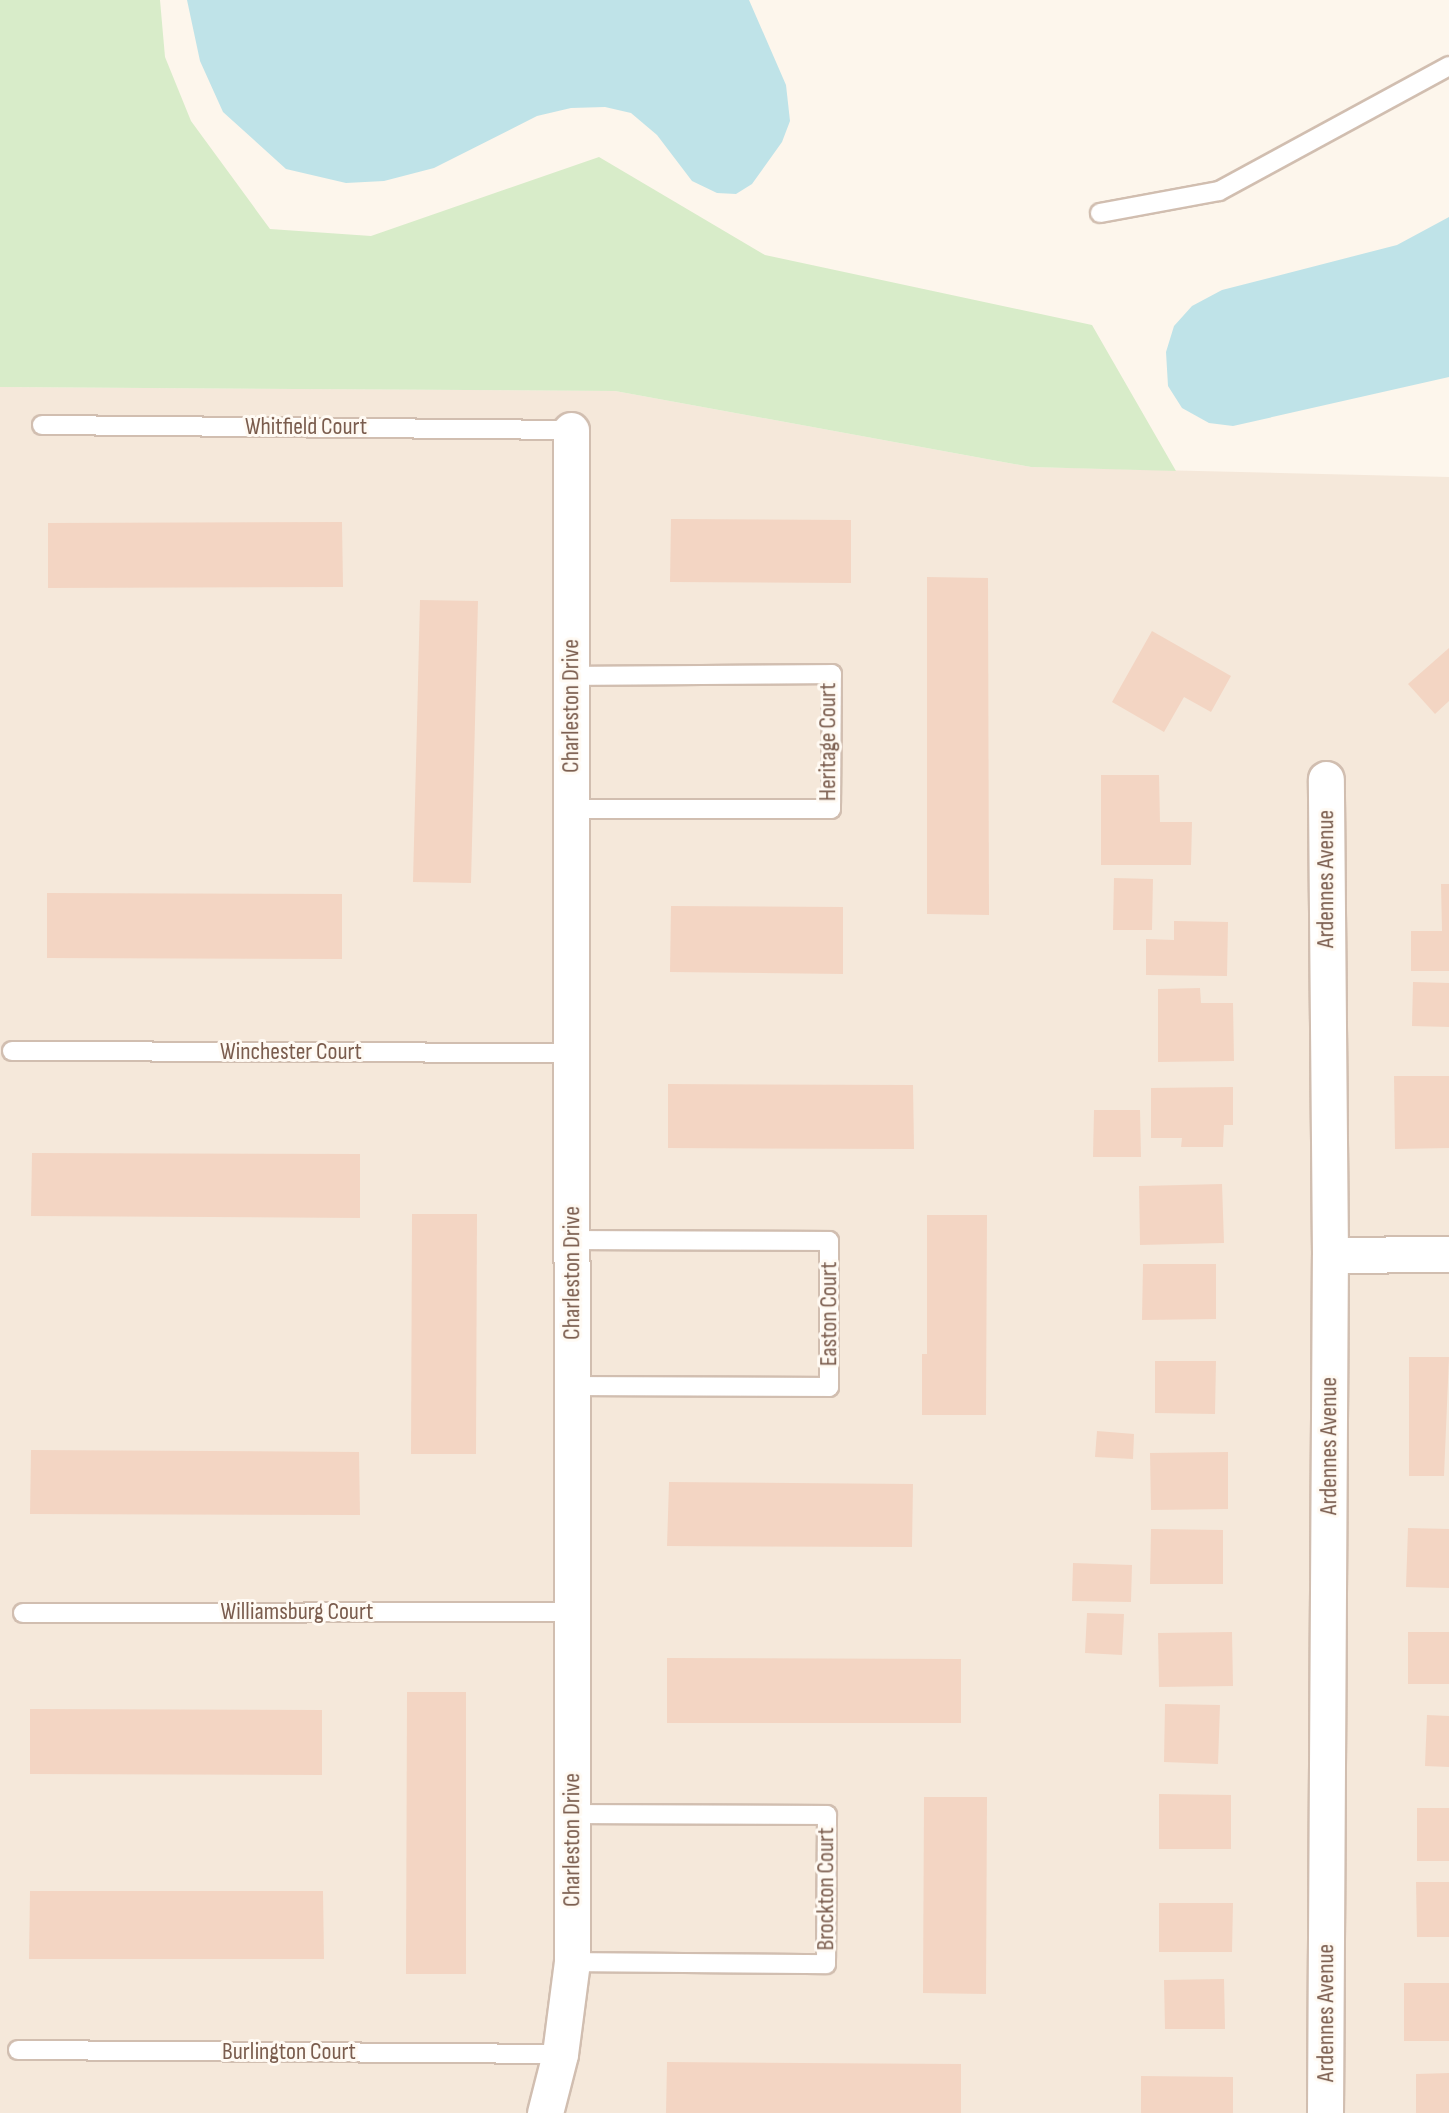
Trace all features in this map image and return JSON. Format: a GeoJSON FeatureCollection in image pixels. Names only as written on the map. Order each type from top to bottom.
{"type":"FeatureCollection","features":[{"type":"Feature","properties":{"kind":"street","name":"Charleston Drive"},"geometry":{"type":"LineString","coordinates":[[545,2113],[560,2054],[572,1962],[571,430]]}},
{"type":"Feature","properties":{"kind":"street","name":"Ardennes Avenue"},"geometry":{"type":"LineString","coordinates":[[1325,2113],[1330,1255],[1326,779]]}},
{"type":"Feature","properties":{"kind":"street"},"geometry":{"type":"LineString","coordinates":[[1330,1255],[1449,1254]]}},
{"type":"Feature","properties":{"kind":"lane"},"geometry":{"type":"LineString","coordinates":[[1100,214],[1219,191],[1449,66]]}},
{"type":"Feature","properties":{"kind":"lane","name":"Whitfield Court"},"geometry":{"type":"LineString","coordinates":[[42,425],[571,430]]}},
{"type":"Feature","properties":{"kind":"lane","name":"Heritage Court"},"geometry":{"type":"LineString","coordinates":[[570,809],[831,809],[832,674],[571,676]]}},
{"type":"Feature","properties":{"kind":"lane","name":"Winchester Court"},"geometry":{"type":"LineString","coordinates":[[12,1051],[570,1053]]}},
{"type":"Feature","properties":{"kind":"lane","name":"Easton Court"},"geometry":{"type":"LineString","coordinates":[[572,1240],[830,1241],[829,1387],[572,1386]]}},
{"type":"Feature","properties":{"kind":"lane","name":"Williamsburg Court"},"geometry":{"type":"LineString","coordinates":[[23,1613],[572,1612]]}},
{"type":"Feature","properties":{"kind":"lane","name":"Brockton Court"},"geometry":{"type":"LineString","coordinates":[[572,1814],[827,1815],[827,1842],[826,1964],[572,1962]]}},
{"type":"Feature","properties":{"kind":"lane","name":"Burlington Court"},"geometry":{"type":"LineString","coordinates":[[18,2050],[560,2054]]}},
{"type":"Feature","properties":{"kind":"shaded area"},"geometry":{"type":"Polygon","coordinates":[[[0,387],[615,391],[1031,467],[1449,477],[1449,2113],[0,2113],[0,387]]]}},
{"type":"Feature","properties":{"kind":"green space"},"geometry":{"type":"Polygon","coordinates":[[[0,0],[160,0],[165,57],[191,121],[270,229],[371,236],[599,157],[765,255],[1092,325],[1176,471],[1031,467],[615,391],[0,387],[0,0]]]}},
{"type":"Feature","properties":{"kind":"water"},"geometry":{"type":"Polygon","coordinates":[[[187,0],[749,0],[786,85],[790,121],[782,142],[752,184],[736,194],[717,193],[692,181],[657,135],[631,113],[605,107],[571,108],[537,116],[434,168],[384,181],[346,183],[286,169],[223,112],[200,61],[187,0]]]}},
{"type":"Feature","properties":{"kind":"water"},"geometry":{"type":"Polygon","coordinates":[[[1449,217],[1449,377],[1233,426],[1209,423],[1182,408],[1168,386],[1166,352],[1174,326],[1192,306],[1222,290],[1397,245],[1449,217]]]}},
{"type":"Feature","properties":{"kind":"building"},"geometry":{"type":"Polygon","coordinates":[[[671,519],[851,520],[851,583],[670,582],[671,519]]]}},
{"type":"Feature","properties":{"kind":"building"},"geometry":{"type":"Polygon","coordinates":[[[342,522],[343,587],[48,588],[48,523],[342,522]]]}},
{"type":"Feature","properties":{"kind":"building"},"geometry":{"type":"Polygon","coordinates":[[[927,577],[988,578],[989,915],[927,914],[927,577]]]}},
{"type":"Feature","properties":{"kind":"building"},"geometry":{"type":"Polygon","coordinates":[[[420,600],[478,601],[471,883],[413,882],[420,600]]]}},
{"type":"Feature","properties":{"kind":"building"},"geometry":{"type":"Polygon","coordinates":[[[1152,631],[1231,676],[1211,712],[1184,697],[1164,732],[1112,702],[1152,631]]]}},
{"type":"Feature","properties":{"kind":"building"},"geometry":{"type":"Polygon","coordinates":[[[1449,648],[1449,701],[1435,714],[1408,684],[1449,648]]]}},
{"type":"Feature","properties":{"kind":"building"},"geometry":{"type":"Polygon","coordinates":[[[1101,775],[1159,775],[1160,822],[1192,822],[1191,865],[1101,865],[1101,775]]]}},
{"type":"Feature","properties":{"kind":"building"},"geometry":{"type":"Polygon","coordinates":[[[1114,878],[1153,879],[1152,930],[1113,930],[1114,878]]]}},
{"type":"Feature","properties":{"kind":"building"},"geometry":{"type":"Polygon","coordinates":[[[1441,884],[1449,884],[1449,971],[1411,971],[1411,931],[1442,931],[1441,884]]]}},
{"type":"Feature","properties":{"kind":"building"},"geometry":{"type":"Polygon","coordinates":[[[47,893],[342,894],[342,959],[47,958],[47,893]]]}},
{"type":"Feature","properties":{"kind":"building"},"geometry":{"type":"Polygon","coordinates":[[[671,906],[843,907],[843,974],[670,972],[671,906]]]}},
{"type":"Feature","properties":{"kind":"building"},"geometry":{"type":"Polygon","coordinates":[[[1174,921],[1228,922],[1227,976],[1146,975],[1146,939],[1174,940],[1174,921]]]}},
{"type":"Feature","properties":{"kind":"building"},"geometry":{"type":"Polygon","coordinates":[[[1413,982],[1449,983],[1449,1027],[1412,1026],[1413,982]]]}},
{"type":"Feature","properties":{"kind":"building"},"geometry":{"type":"Polygon","coordinates":[[[1200,988],[1201,1003],[1233,1003],[1234,1061],[1158,1062],[1158,989],[1200,988]]]}},
{"type":"Feature","properties":{"kind":"building"},"geometry":{"type":"Polygon","coordinates":[[[1394,1076],[1449,1076],[1449,1148],[1395,1149],[1394,1076]]]}},
{"type":"Feature","properties":{"kind":"building"},"geometry":{"type":"Polygon","coordinates":[[[668,1084],[913,1085],[914,1149],[668,1148],[668,1084]]]}},
{"type":"Feature","properties":{"kind":"building"},"geometry":{"type":"Polygon","coordinates":[[[1233,1087],[1233,1125],[1224,1125],[1223,1147],[1181,1147],[1182,1138],[1151,1138],[1151,1088],[1233,1087]]]}},
{"type":"Feature","properties":{"kind":"building"},"geometry":{"type":"Polygon","coordinates":[[[1094,1110],[1140,1110],[1141,1157],[1093,1157],[1094,1110]]]}},
{"type":"Feature","properties":{"kind":"building"},"geometry":{"type":"Polygon","coordinates":[[[32,1153],[360,1154],[360,1218],[31,1216],[32,1153]]]}},
{"type":"Feature","properties":{"kind":"building"},"geometry":{"type":"Polygon","coordinates":[[[1222,1184],[1224,1243],[1140,1245],[1139,1186],[1222,1184]]]}},
{"type":"Feature","properties":{"kind":"building"},"geometry":{"type":"Polygon","coordinates":[[[412,1214],[477,1214],[476,1454],[411,1454],[412,1214]]]}},
{"type":"Feature","properties":{"kind":"building"},"geometry":{"type":"Polygon","coordinates":[[[927,1215],[987,1215],[986,1415],[922,1415],[922,1354],[927,1354],[927,1215]]]}},
{"type":"Feature","properties":{"kind":"building"},"geometry":{"type":"Polygon","coordinates":[[[1143,1264],[1216,1264],[1216,1319],[1142,1320],[1143,1264]]]}},
{"type":"Feature","properties":{"kind":"building"},"geometry":{"type":"Polygon","coordinates":[[[1409,1357],[1449,1357],[1444,1476],[1409,1476],[1409,1357]]]}},
{"type":"Feature","properties":{"kind":"building"},"geometry":{"type":"Polygon","coordinates":[[[1155,1361],[1216,1361],[1215,1414],[1155,1413],[1155,1361]]]}},
{"type":"Feature","properties":{"kind":"building"},"geometry":{"type":"Polygon","coordinates":[[[1097,1431],[1134,1434],[1133,1459],[1095,1457],[1097,1431]]]}},
{"type":"Feature","properties":{"kind":"building"},"geometry":{"type":"Polygon","coordinates":[[[31,1450],[359,1452],[360,1515],[30,1514],[31,1450]]]}},
{"type":"Feature","properties":{"kind":"building"},"geometry":{"type":"Polygon","coordinates":[[[1228,1452],[1228,1509],[1151,1510],[1150,1453],[1228,1452]]]}},
{"type":"Feature","properties":{"kind":"building"},"geometry":{"type":"Polygon","coordinates":[[[669,1482],[913,1484],[912,1547],[667,1546],[669,1482]]]}},
{"type":"Feature","properties":{"kind":"building"},"geometry":{"type":"Polygon","coordinates":[[[1408,1528],[1449,1529],[1449,1588],[1406,1587],[1408,1528]]]}},
{"type":"Feature","properties":{"kind":"building"},"geometry":{"type":"Polygon","coordinates":[[[1151,1529],[1223,1530],[1223,1584],[1150,1584],[1151,1529]]]}},
{"type":"Feature","properties":{"kind":"building"},"geometry":{"type":"Polygon","coordinates":[[[1073,1563],[1132,1565],[1131,1602],[1072,1601],[1073,1563]]]}},
{"type":"Feature","properties":{"kind":"building"},"geometry":{"type":"Polygon","coordinates":[[[1087,1613],[1124,1614],[1122,1655],[1085,1653],[1087,1613]]]}},
{"type":"Feature","properties":{"kind":"building"},"geometry":{"type":"Polygon","coordinates":[[[1232,1632],[1233,1686],[1159,1687],[1158,1633],[1232,1632]]]}},
{"type":"Feature","properties":{"kind":"building"},"geometry":{"type":"Polygon","coordinates":[[[1408,1632],[1449,1632],[1449,1684],[1408,1684],[1408,1632]]]}},
{"type":"Feature","properties":{"kind":"building"},"geometry":{"type":"Polygon","coordinates":[[[667,1658],[961,1659],[961,1723],[667,1723],[667,1658]]]}},
{"type":"Feature","properties":{"kind":"building"},"geometry":{"type":"Polygon","coordinates":[[[407,1692],[466,1692],[466,1974],[406,1974],[407,1692]]]}},
{"type":"Feature","properties":{"kind":"building"},"geometry":{"type":"Polygon","coordinates":[[[1165,1704],[1220,1705],[1218,1764],[1164,1762],[1165,1704]]]}},
{"type":"Feature","properties":{"kind":"building"},"geometry":{"type":"Polygon","coordinates":[[[30,1709],[322,1710],[322,1775],[30,1774],[30,1709]]]}},
{"type":"Feature","properties":{"kind":"building"},"geometry":{"type":"Polygon","coordinates":[[[1427,1715],[1449,1716],[1449,1767],[1425,1766],[1427,1715]]]}},
{"type":"Feature","properties":{"kind":"building"},"geometry":{"type":"Polygon","coordinates":[[[1159,1794],[1231,1795],[1231,1849],[1159,1849],[1159,1794]]]}},
{"type":"Feature","properties":{"kind":"building"},"geometry":{"type":"Polygon","coordinates":[[[924,1797],[987,1797],[986,1994],[923,1993],[924,1797]]]}},
{"type":"Feature","properties":{"kind":"building"},"geometry":{"type":"Polygon","coordinates":[[[1417,1808],[1449,1808],[1449,1861],[1417,1861],[1417,1808]]]}},
{"type":"Feature","properties":{"kind":"building"},"geometry":{"type":"Polygon","coordinates":[[[1416,1882],[1449,1882],[1449,1937],[1417,1937],[1416,1882]]]}},
{"type":"Feature","properties":{"kind":"building"},"geometry":{"type":"Polygon","coordinates":[[[30,1891],[323,1891],[324,1959],[29,1959],[30,1891]]]}},
{"type":"Feature","properties":{"kind":"building"},"geometry":{"type":"Polygon","coordinates":[[[1159,1903],[1233,1903],[1232,1952],[1159,1952],[1159,1903]]]}},
{"type":"Feature","properties":{"kind":"building"},"geometry":{"type":"Polygon","coordinates":[[[1224,1979],[1225,2029],[1165,2029],[1164,1980],[1224,1979]]]}},
{"type":"Feature","properties":{"kind":"building"},"geometry":{"type":"Polygon","coordinates":[[[1404,1983],[1449,1983],[1449,2041],[1404,2041],[1404,1983]]]}},
{"type":"Feature","properties":{"kind":"building"},"geometry":{"type":"Polygon","coordinates":[[[667,2062],[961,2064],[961,2113],[666,2113],[667,2062]]]}},
{"type":"Feature","properties":{"kind":"building"},"geometry":{"type":"Polygon","coordinates":[[[1449,2073],[1449,2113],[1416,2113],[1416,2074],[1449,2073]]]}},
{"type":"Feature","properties":{"kind":"building"},"geometry":{"type":"Polygon","coordinates":[[[1141,2076],[1233,2077],[1233,2113],[1141,2113],[1141,2076]]]}}]}
